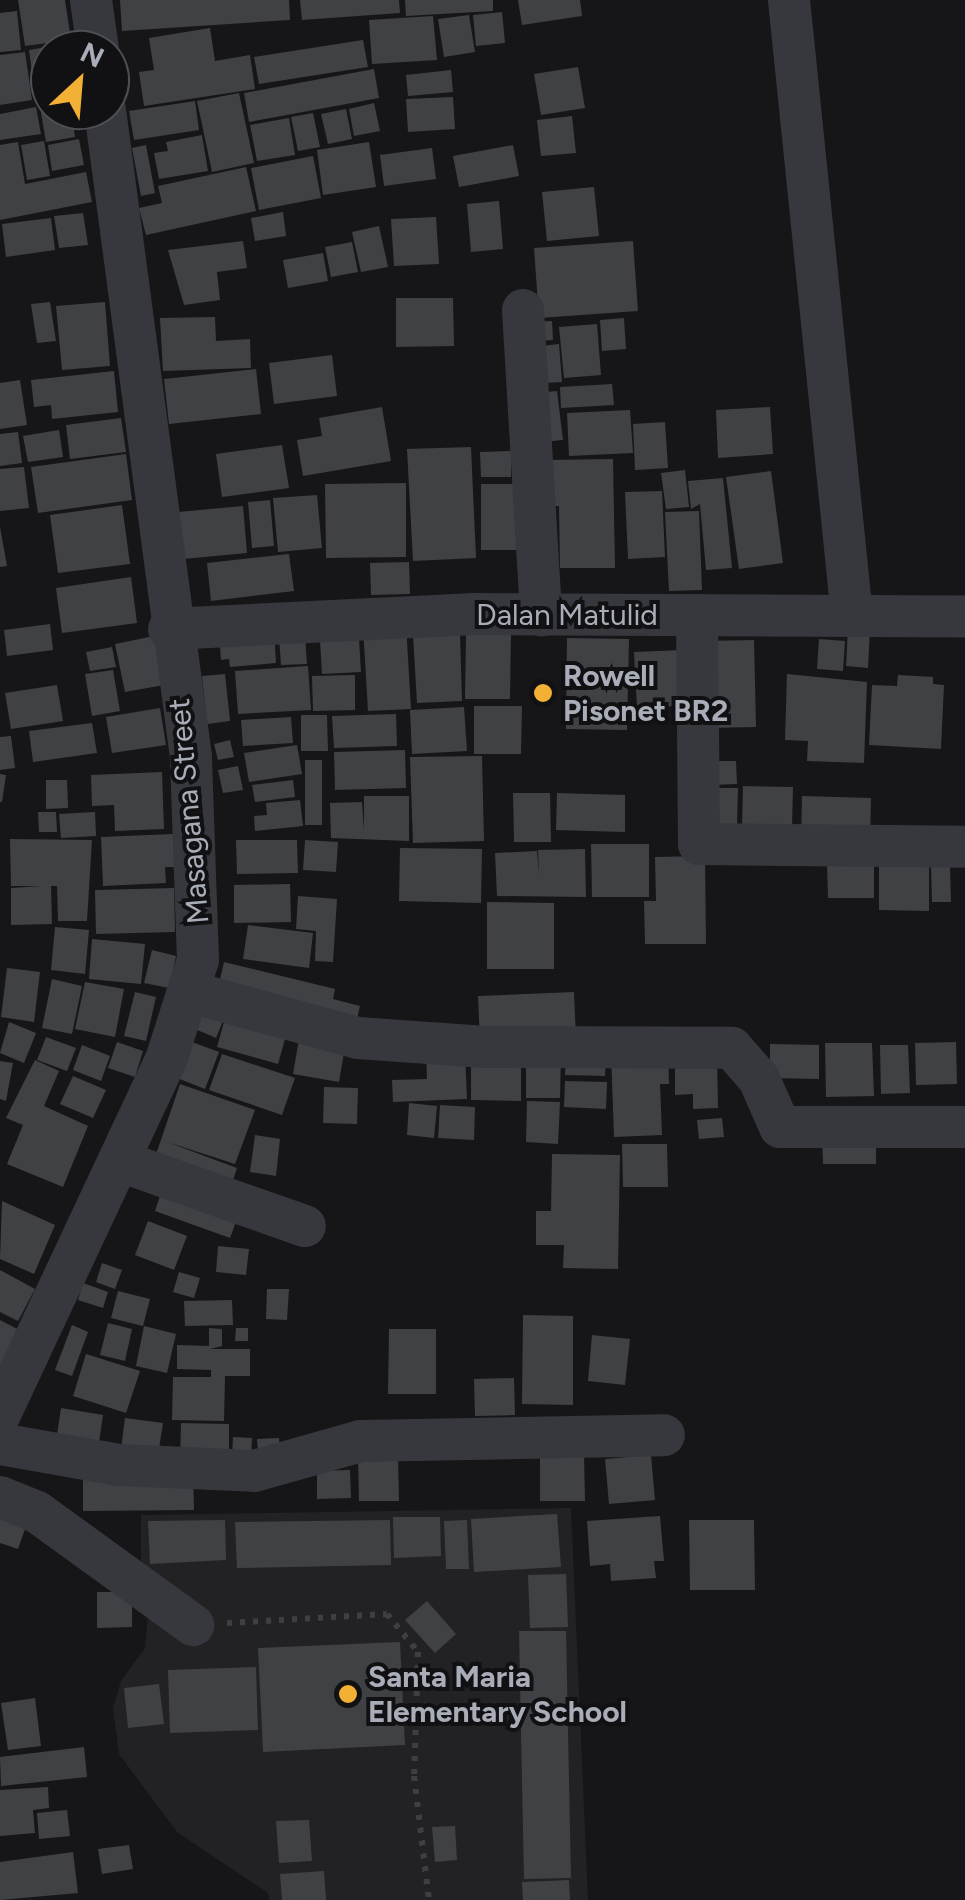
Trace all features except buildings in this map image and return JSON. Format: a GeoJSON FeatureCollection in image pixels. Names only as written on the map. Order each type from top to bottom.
{"type":"FeatureCollection","features":[{"type":"Feature","properties":{"kind":"street"},"geometry":{"type":"LineString","coordinates":[[91,0],[95,30]]}},
{"type":"Feature","properties":{"kind":"street"},"geometry":{"type":"LineString","coordinates":[[789,0],[852,616]]}},
{"type":"Feature","properties":{"kind":"street","name":"Masagana Street"},"geometry":{"type":"LineString","coordinates":[[0,1414],[120,1161],[190,992],[200,896],[191,757],[169,629],[108,130]]}},
{"type":"Feature","properties":{"kind":"street"},"geometry":{"type":"LineString","coordinates":[[523,310],[541,615]]}},
{"type":"Feature","properties":{"kind":"street","name":"Dalan Matulid"},"geometry":{"type":"LineString","coordinates":[[169,629],[541,615],[965,618]]}},
{"type":"Feature","properties":{"kind":"street"},"geometry":{"type":"LineString","coordinates":[[697,615],[699,844],[965,847]]}},
{"type":"Feature","properties":{"kind":"street"},"geometry":{"type":"LineString","coordinates":[[190,992],[358,1038],[486,1047],[732,1048],[759,1079],[780,1127],[965,1128]]}},
{"type":"Feature","properties":{"kind":"street"},"geometry":{"type":"LineString","coordinates":[[120,1161],[305,1226]]}},
{"type":"Feature","properties":{"kind":"street"},"geometry":{"type":"LineString","coordinates":[[0,1444],[119,1465],[254,1470],[360,1442],[664,1435]]}},
{"type":"Feature","properties":{"kind":"street"},"geometry":{"type":"LineString","coordinates":[[0,1496],[38,1512],[193,1625]]}},
{"type":"Feature","properties":{"kind":"path"},"geometry":{"type":"LineString","coordinates":[[193,1625],[387,1614],[418,1652],[414,1776],[429,1900]]}},
{"type":"Feature","properties":{"kind":"shaded area","name":"Santa Maria Elementary School"},"geometry":{"type":"Polygon","coordinates":[[[571,1508],[588,1900],[269,1900],[268,1893],[177,1832],[119,1754],[113,1708],[121,1681],[145,1648],[152,1573],[141,1563],[141,1515],[571,1508]]]}},
{"type":"Feature","properties":{"kind":"place","name":"Rowell Pisonet BR2"},"geometry":{"type":"Point","coordinates":[543,693]}},
{"type":"Feature","properties":{"kind":"place","name":"Santa Maria Elementary School"},"geometry":{"type":"Point","coordinates":[348,1694]}}]}
